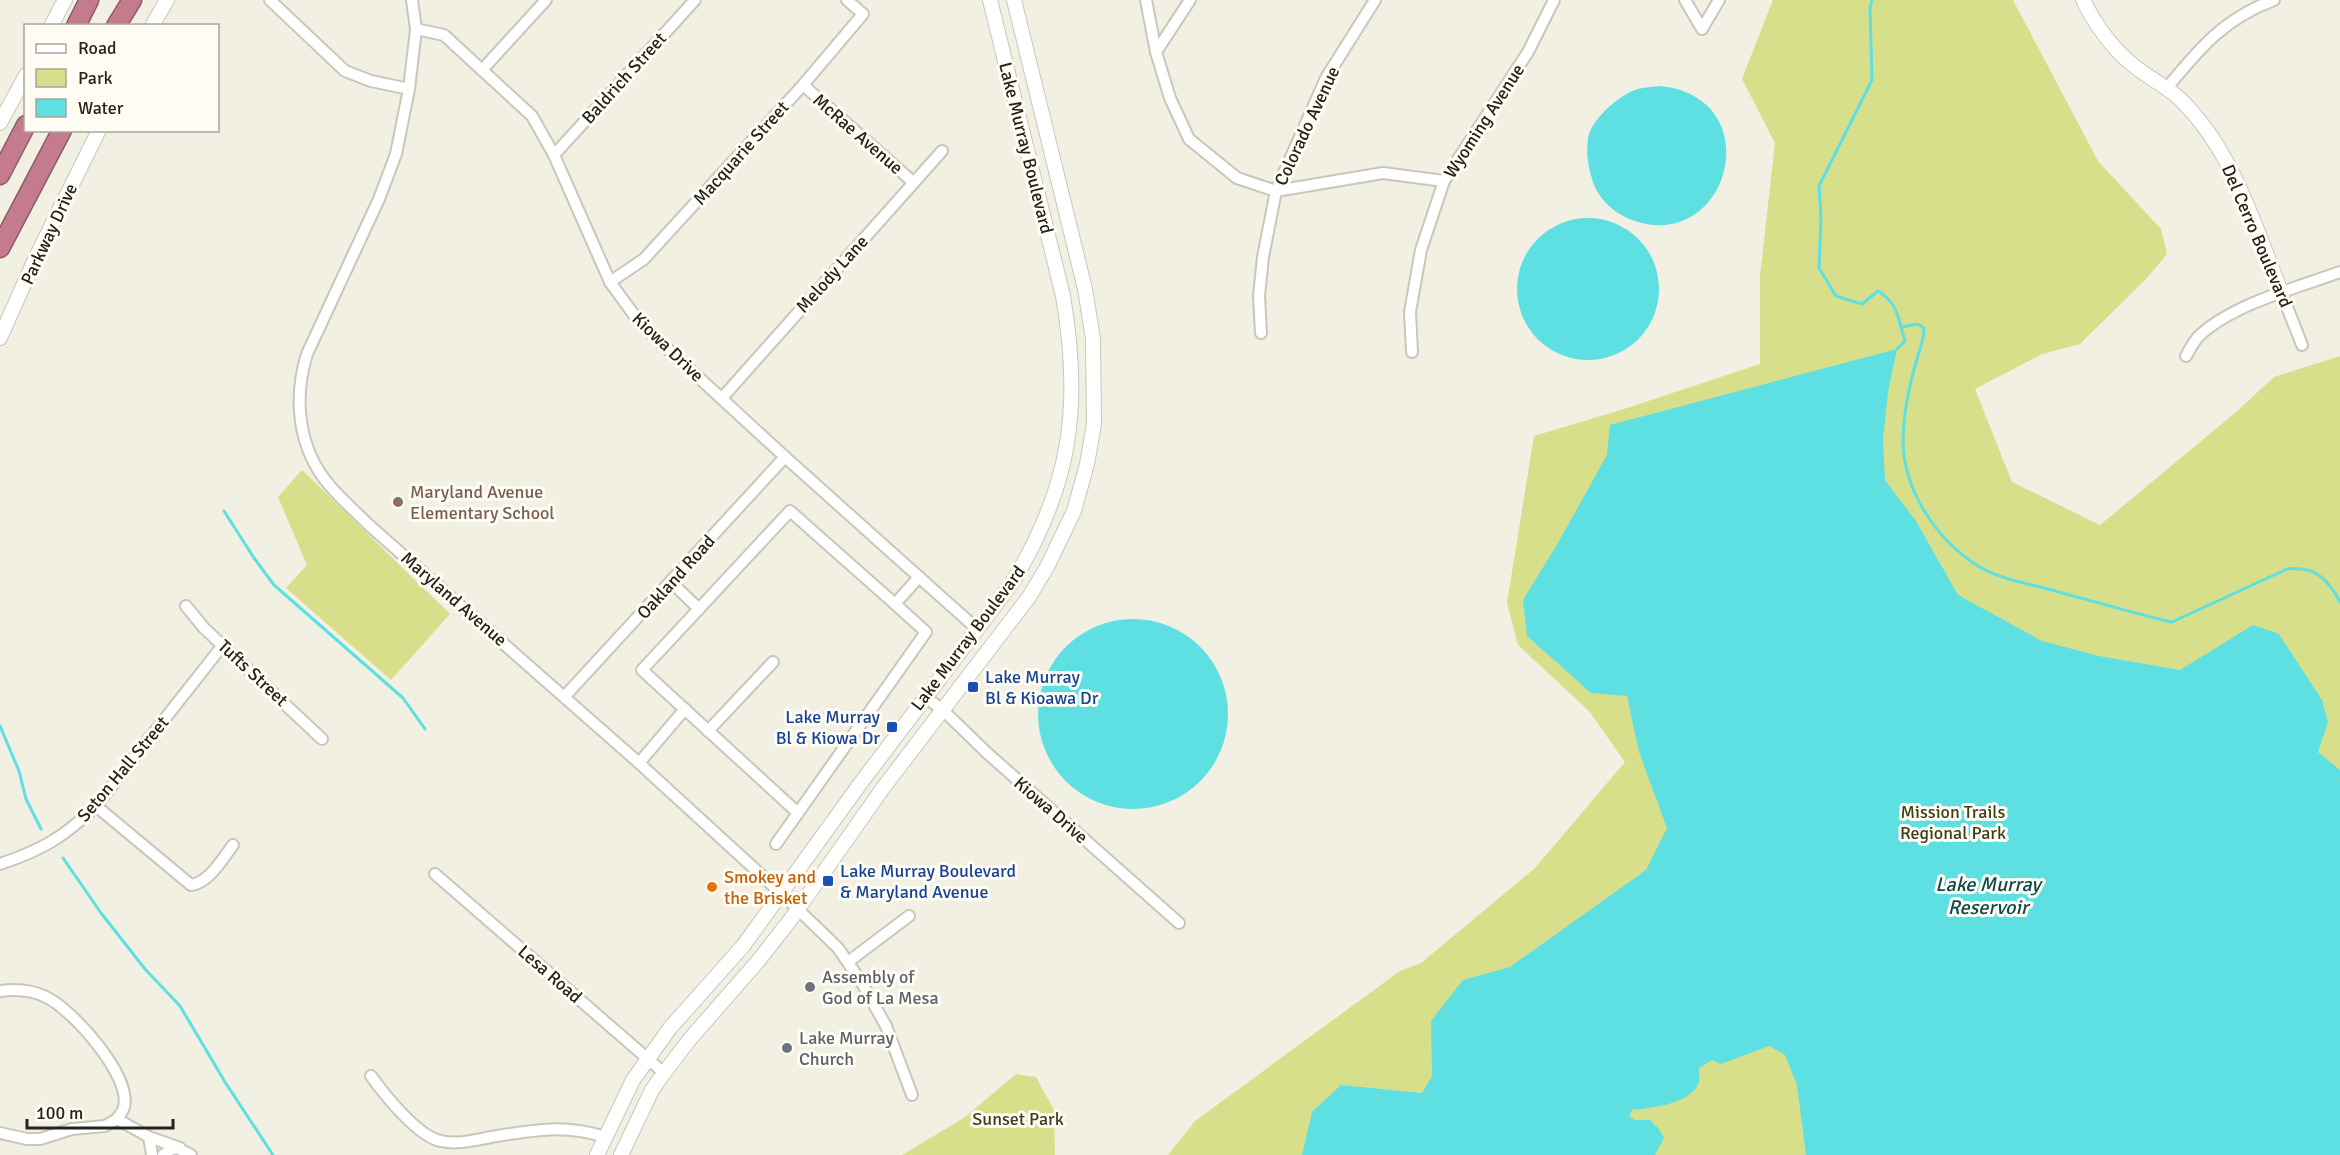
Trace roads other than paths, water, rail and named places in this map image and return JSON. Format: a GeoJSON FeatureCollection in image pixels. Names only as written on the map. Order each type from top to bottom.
{"type":"FeatureCollection","features":[{"type":"Feature","properties":{"kind":"highway"},"geometry":{"type":"LineString","coordinates":[[77,24],[89,0]]}},
{"type":"Feature","properties":{"kind":"highway"},"geometry":{"type":"LineString","coordinates":[[117,24],[132,0]]}},
{"type":"Feature","properties":{"kind":"highway"},"geometry":{"type":"LineString","coordinates":[[0,175],[24,129]]}},
{"type":"Feature","properties":{"kind":"highway"},"geometry":{"type":"LineString","coordinates":[[0,249],[61,132]]}},
{"type":"Feature","properties":{"kind":"main road"},"geometry":{"type":"LineString","coordinates":[[52,24],[65,0]]}},
{"type":"Feature","properties":{"kind":"main road"},"geometry":{"type":"LineString","coordinates":[[153,24],[166,0]]}},
{"type":"Feature","properties":{"kind":"main road","name":"Lake Murray Boulevard"},"geometry":{"type":"LineString","coordinates":[[597,1155],[628,1089],[648,1059],[670,1028],[743,946],[925,696],[1012,583],[1040,533],[1053,502],[1065,462],[1070,423],[1070,339],[1063,296],[990,0]]}},
{"type":"Feature","properties":{"kind":"main road","name":"Del Cerro Boulevard"},"geometry":{"type":"LineString","coordinates":[[2083,0],[2092,17],[2119,52],[2133,66],[2181,100],[2217,145],[2241,192],[2282,294]]}},
{"type":"Feature","properties":{"kind":"main road"},"geometry":{"type":"LineString","coordinates":[[995,19],[1016,6]]}},
{"type":"Feature","properties":{"kind":"main road","name":"Lake Murray Boulevard"},"geometry":{"type":"LineString","coordinates":[[621,1155],[647,1099],[664,1073],[798,910],[883,788],[1029,597],[1047,567],[1074,511],[1087,464],[1094,424],[1093,339],[1085,289],[1016,6]]}},
{"type":"Feature","properties":{"kind":"main road"},"geometry":{"type":"LineString","coordinates":[[0,123],[24,79]]}},
{"type":"Feature","properties":{"kind":"main road","name":"Parkway Drive"},"geometry":{"type":"LineString","coordinates":[[0,338],[36,257],[98,132]]}},
{"type":"Feature","properties":{"kind":"street"},"geometry":{"type":"LineString","coordinates":[[270,0],[345,71],[371,81],[408,89]]}},
{"type":"Feature","properties":{"kind":"street","name":"Maryland Avenue"},"geometry":{"type":"LineString","coordinates":[[412,0],[416,29],[396,154],[379,199],[304,361],[298,396],[304,438],[322,476],[370,526],[565,696],[838,948],[886,1026],[912,1095]]}},
{"type":"Feature","properties":{"kind":"street"},"geometry":{"type":"LineString","coordinates":[[482,70],[546,0]]}},
{"type":"Feature","properties":{"kind":"street","name":"Baldrich Street"},"geometry":{"type":"LineString","coordinates":[[554,155],[695,0]]}},
{"type":"Feature","properties":{"kind":"street","name":"Macquarie Street"},"geometry":{"type":"LineString","coordinates":[[610,282],[644,258],[803,85],[863,14],[847,0]]}},
{"type":"Feature","properties":{"kind":"street"},"geometry":{"type":"LineString","coordinates":[[1146,0],[1156,52],[1170,98],[1189,140],[1237,178],[1276,191],[1383,173],[1444,181]]}},
{"type":"Feature","properties":{"kind":"street"},"geometry":{"type":"LineString","coordinates":[[1156,52],[1190,0]]}},
{"type":"Feature","properties":{"kind":"street","name":"Colorado Avenue"},"geometry":{"type":"LineString","coordinates":[[1261,333],[1259,296],[1262,267],[1276,191],[1326,78],[1375,0]]}},
{"type":"Feature","properties":{"kind":"street","name":"Wyoming Avenue"},"geometry":{"type":"LineString","coordinates":[[1412,352],[1410,312],[1420,250],[1444,181],[1528,52],[1554,0]]}},
{"type":"Feature","properties":{"kind":"street"},"geometry":{"type":"LineString","coordinates":[[1685,0],[1702,29],[1719,0]]}},
{"type":"Feature","properties":{"kind":"street"},"geometry":{"type":"LineString","coordinates":[[2166,89],[2204,43],[2229,23],[2274,0]]}},
{"type":"Feature","properties":{"kind":"street","name":"Kiowa Drive"},"geometry":{"type":"LineString","coordinates":[[416,29],[444,35],[532,116],[554,155],[610,282],[626,306],[658,341],[977,629]]}},
{"type":"Feature","properties":{"kind":"street","name":"McRae Avenue"},"geometry":{"type":"LineString","coordinates":[[803,85],[913,182]]}},
{"type":"Feature","properties":{"kind":"street","name":"Melody Lane"},"geometry":{"type":"LineString","coordinates":[[722,398],[942,151]]}},
{"type":"Feature","properties":{"kind":"street"},"geometry":{"type":"LineString","coordinates":[[2186,356],[2198,337],[2243,307],[2340,272]]}},
{"type":"Feature","properties":{"kind":"street","name":"Del Cerro Boulevard"},"geometry":{"type":"LineString","coordinates":[[2282,294],[2302,345]]}},
{"type":"Feature","properties":{"kind":"street","name":"Oakland Road"},"geometry":{"type":"LineString","coordinates":[[565,696],[785,458]]}},
{"type":"Feature","properties":{"kind":"street"},"geometry":{"type":"LineString","coordinates":[[776,844],[798,813],[926,632],[790,511],[642,670],[798,813]]}},
{"type":"Feature","properties":{"kind":"street"},"geometry":{"type":"LineString","coordinates":[[895,604],[919,577]]}},
{"type":"Feature","properties":{"kind":"street"},"geometry":{"type":"LineString","coordinates":[[671,582],[699,609]]}},
{"type":"Feature","properties":{"kind":"street","name":"Tufts Street"},"geometry":{"type":"LineString","coordinates":[[186,606],[204,628],[322,739]]}},
{"type":"Feature","properties":{"kind":"street","name":"Seton Hall Street"},"geometry":{"type":"LineString","coordinates":[[0,864],[34,852],[64,834],[96,806],[223,645]]}},
{"type":"Feature","properties":{"kind":"street"},"geometry":{"type":"LineString","coordinates":[[708,731],[773,662]]}},
{"type":"Feature","properties":{"kind":"street","name":"Kiowa Drive"},"geometry":{"type":"LineString","coordinates":[[925,696],[1179,923]]}},
{"type":"Feature","properties":{"kind":"street"},"geometry":{"type":"LineString","coordinates":[[639,763],[685,709]]}},
{"type":"Feature","properties":{"kind":"street"},"geometry":{"type":"LineString","coordinates":[[96,806],[191,885],[198,884],[207,876],[233,845]]}},
{"type":"Feature","properties":{"kind":"street","name":"Lesa Road"},"geometry":{"type":"LineString","coordinates":[[435,874],[664,1073]]}},
{"type":"Feature","properties":{"kind":"street"},"geometry":{"type":"LineString","coordinates":[[848,962],[909,916]]}},
{"type":"Feature","properties":{"kind":"street"},"geometry":{"type":"LineString","coordinates":[[0,991],[28,991],[65,1008],[110,1061],[118,1074],[123,1090],[124,1107],[117,1119],[105,1125],[72,1129],[40,1138],[27,1139],[0,1133]]}},
{"type":"Feature","properties":{"kind":"street"},"geometry":{"type":"LineString","coordinates":[[372,1076],[398,1110],[432,1138],[440,1141],[460,1143],[540,1128],[570,1130],[605,1137]]}},
{"type":"Feature","properties":{"kind":"street"},"geometry":{"type":"LineString","coordinates":[[117,1119],[149,1137],[180,1148],[191,1155]]}},
{"type":"Feature","properties":{"kind":"street"},"geometry":{"type":"LineString","coordinates":[[149,1137],[152,1155]]}},
{"type":"Feature","properties":{"kind":"street"},"geometry":{"type":"LineString","coordinates":[[163,1155],[170,1150],[180,1148]]}},
{"type":"Feature","properties":{"kind":"water"},"geometry":{"type":"Polygon","coordinates":[[[1660,86],[1683,91],[1708,107],[1722,128],[1726,154],[1722,179],[1709,202],[1689,218],[1663,225],[1632,220],[1619,214],[1608,204],[1594,186],[1587,149],[1594,124],[1615,102],[1638,89],[1660,86]]]}},
{"type":"Feature","properties":{"kind":"water"},"geometry":{"type":"Polygon","coordinates":[[[1588,218],[1615,223],[1638,239],[1654,262],[1659,289],[1654,316],[1638,339],[1615,355],[1588,360],[1561,355],[1538,339],[1522,316],[1517,289],[1522,262],[1538,239],[1561,223],[1588,218]]]}},
{"type":"Feature","properties":{"kind":"water","name":"Lake Murray Reservoir"},"geometry":{"type":"Polygon","coordinates":[[[1897,349],[1888,392],[1883,440],[1885,480],[1916,521],[1958,595],[2042,641],[2099,656],[2180,670],[2253,625],[2279,634],[2322,700],[2328,722],[2318,752],[2340,770],[2340,1155],[1806,1155],[1797,1085],[1785,1055],[1769,1046],[1721,1064],[1712,1060],[1699,1068],[1699,1082],[1695,1089],[1680,1100],[1670,1104],[1632,1110],[1629,1116],[1635,1120],[1650,1120],[1664,1138],[1655,1155],[1302,1155],[1312,1112],[1341,1085],[1422,1093],[1432,1076],[1431,1021],[1463,980],[1510,967],[1646,870],[1667,828],[1639,752],[1627,696],[1591,693],[1527,636],[1523,600],[1607,455],[1610,425],[1897,349]]]}},
{"type":"Feature","properties":{"kind":"water"},"geometry":{"type":"Polygon","coordinates":[[[1124,619],[1142,619],[1178,630],[1200,647],[1212,661],[1221,678],[1228,714],[1221,750],[1212,767],[1200,781],[1178,798],[1161,805],[1142,809],[1124,809],[1088,798],[1066,781],[1054,767],[1042,742],[1038,723],[1038,705],[1049,669],[1066,647],[1080,635],[1105,623],[1124,619]]]}},
{"type":"Feature","properties":{"kind":"waterway"},"geometry":{"type":"LineString","coordinates":[[1872,0],[1870,8],[1872,80],[1819,186],[1821,216],[1819,268],[1836,296],[1862,304],[1878,291],[1890,301],[1897,313],[1905,341],[1897,349]]}},
{"type":"Feature","properties":{"kind":"waterway"},"geometry":{"type":"LineString","coordinates":[[1901,327],[1918,324],[1924,328],[1905,411],[1903,433],[1905,462],[1916,496],[1925,512],[1948,541],[1975,564],[2001,576],[2167,621]]}},
{"type":"Feature","properties":{"kind":"waterway"},"geometry":{"type":"LineString","coordinates":[[224,511],[274,585],[403,698],[425,729]]}},
{"type":"Feature","properties":{"kind":"waterway"},"geometry":{"type":"LineString","coordinates":[[2167,621],[2172,622],[2287,569],[2305,570],[2320,576],[2331,587],[2340,602]]}},
{"type":"Feature","properties":{"kind":"waterway"},"geometry":{"type":"LineString","coordinates":[[0,726],[19,771],[26,799],[41,829]]}},
{"type":"Feature","properties":{"kind":"waterway"},"geometry":{"type":"LineString","coordinates":[[63,858],[101,913],[145,969],[180,1006],[225,1082],[273,1155]]}},
{"type":"Feature","properties":{"kind":"place","name":"Maryland Avenue Elementary School"},"geometry":{"type":"Point","coordinates":[398,502]}},
{"type":"Feature","properties":{"kind":"place","name":"Lake Murray Bl & Kioawa Dr"},"geometry":{"type":"Point","coordinates":[973,687]}},
{"type":"Feature","properties":{"kind":"place","name":"Lake Murray Bl & Kiowa Dr"},"geometry":{"type":"Point","coordinates":[892,727]}},
{"type":"Feature","properties":{"kind":"place","name":"Lake Murray Boulevard & Maryland Avenue"},"geometry":{"type":"Point","coordinates":[828,881]}},
{"type":"Feature","properties":{"kind":"place","name":"Smokey and the Brisket"},"geometry":{"type":"Point","coordinates":[712,887]}},
{"type":"Feature","properties":{"kind":"place","name":"Assembly of God of La Mesa"},"geometry":{"type":"Point","coordinates":[810,987]}},
{"type":"Feature","properties":{"kind":"place","name":"Lake Murray Church"},"geometry":{"type":"Point","coordinates":[787,1048]}},
{"type":"Feature","properties":{"kind":"park label","name":"Mission Trails Regional Park"},"geometry":{"type":"Point","coordinates":[1953,822]}},
{"type":"Feature","properties":{"kind":"park label","name":"Sunset Park"},"geometry":{"type":"Point","coordinates":[1018,1119]}}]}
